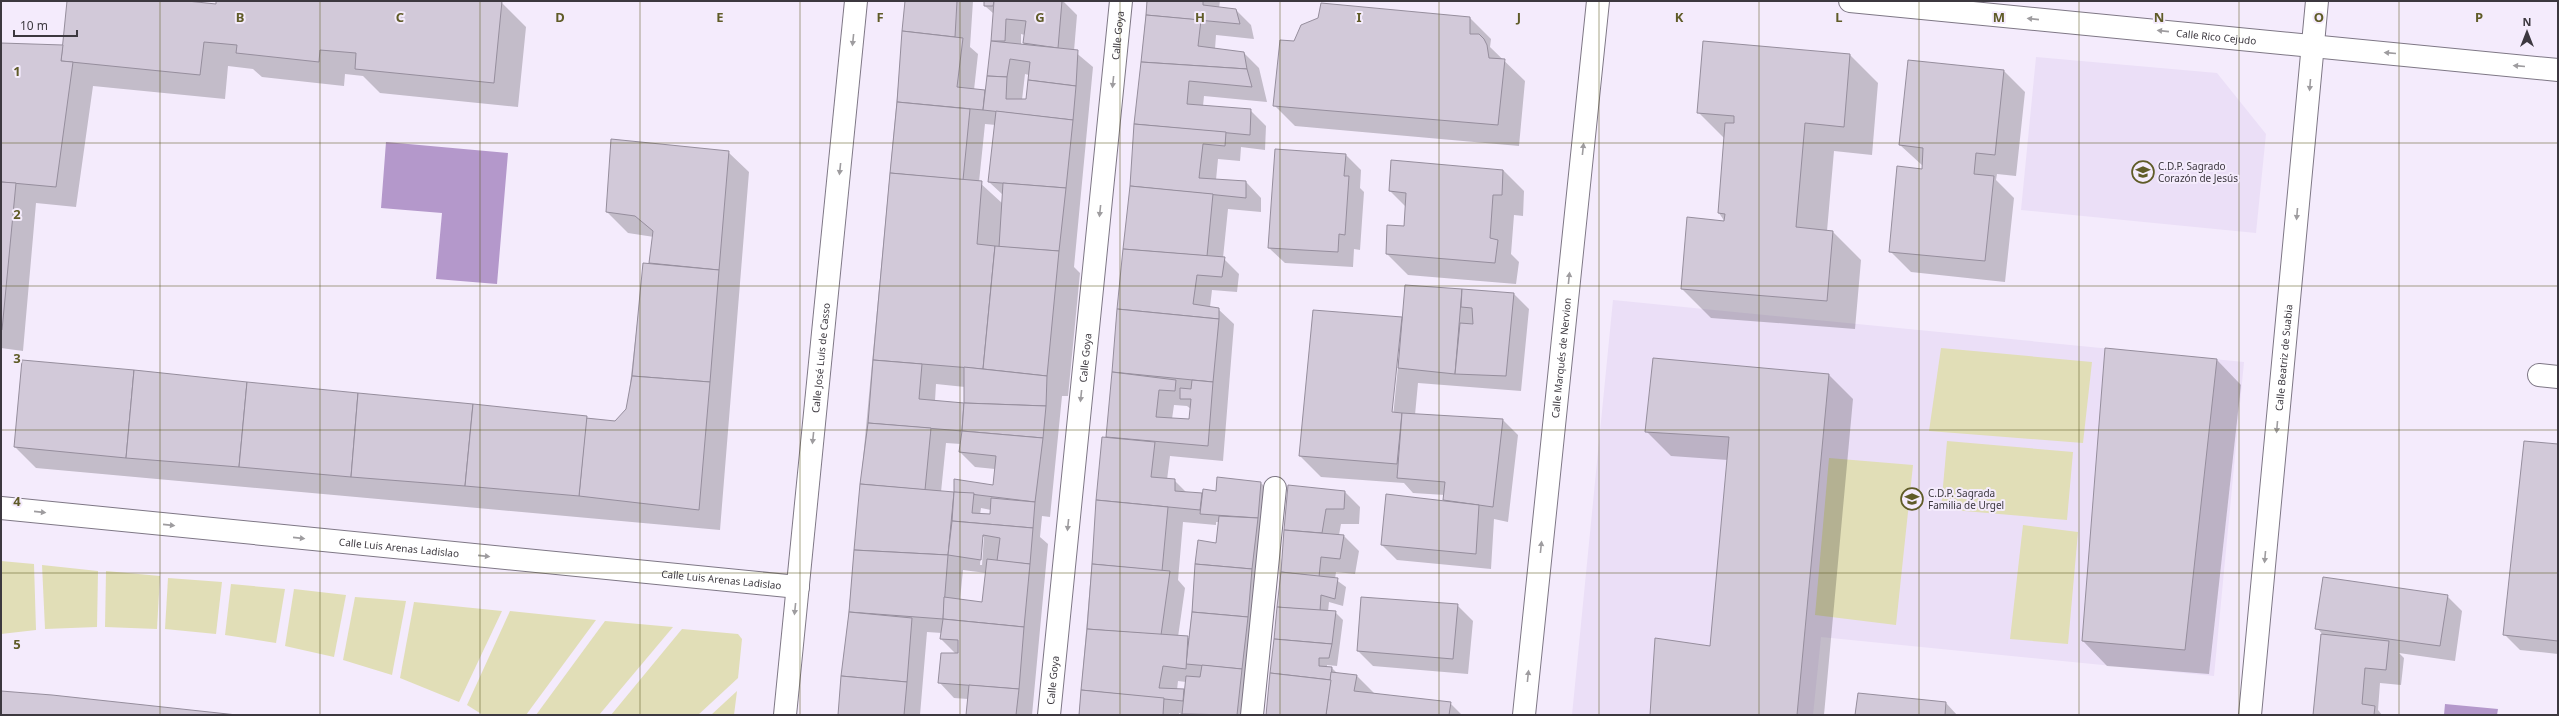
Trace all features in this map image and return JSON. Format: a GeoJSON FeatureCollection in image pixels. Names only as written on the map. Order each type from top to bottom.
{"type":"FeatureCollection","features":[{"type":"Feature","properties":{"kind":"street","name":"Calle José Luis de Casso"},"geometry":{"type":"LineString","coordinates":[[785,715],[856,1]]}},
{"type":"Feature","properties":{"kind":"street","name":"Calle Goya"},"geometry":{"type":"LineString","coordinates":[[1049,715],[1121,1]]}},
{"type":"Feature","properties":{"kind":"street","name":"Calle Marqués de Nervion"},"geometry":{"type":"LineString","coordinates":[[1524,715],[1598,1]]}},
{"type":"Feature","properties":{"kind":"street","name":"Calle Rico Cejudo"},"geometry":{"type":"LineString","coordinates":[[1850,1],[2558,70]]}},
{"type":"Feature","properties":{"kind":"street","name":"Calle Beatriz de Suabia"},"geometry":{"type":"LineString","coordinates":[[2250,715],[2318,1]]}},
{"type":"Feature","properties":{"kind":"street"},"geometry":{"type":"LineString","coordinates":[[1252,715],[1275,488]]}},
{"type":"Feature","properties":{"kind":"street","name":"Calle Luis Arenas Ladislao"},"geometry":{"type":"LineString","coordinates":[[1,508],[798,587]]}},
{"type":"Feature","properties":{"kind":"shaded area","name":"C.D.P. Sagrado Corazón de Jesús"},"geometry":{"type":"Polygon","coordinates":[[[2036,57],[2217,73],[2266,134],[2256,233],[2021,210],[2036,57]]]}},
{"type":"Feature","properties":{"kind":"shaded area"},"geometry":{"type":"Polygon","coordinates":[[[386,142],[508,153],[497,284],[436,279],[442,213],[381,208],[386,142]]]}},
{"type":"Feature","properties":{"kind":"shaded area","name":"C.D.P. Sagrada Familia de Urgel"},"geometry":{"type":"Polygon","coordinates":[[[1613,300],[2244,362],[2214,676],[1821,637],[1813,715],[1572,715],[1613,300]]]}},
{"type":"Feature","properties":{"kind":"shaded area"},"geometry":{"type":"Polygon","coordinates":[[[1941,348],[2092,362],[2083,443],[1929,431],[1941,348]]]}},
{"type":"Feature","properties":{"kind":"shaded area"},"geometry":{"type":"Polygon","coordinates":[[[1947,441],[2073,452],[2067,520],[1941,509],[1947,441]]]}},
{"type":"Feature","properties":{"kind":"shaded area"},"geometry":{"type":"Polygon","coordinates":[[[1829,458],[1913,465],[1896,625],[1815,615],[1829,458]]]}},
{"type":"Feature","properties":{"kind":"shaded area"},"geometry":{"type":"Polygon","coordinates":[[[2023,525],[2078,532],[2068,644],[2010,639],[2023,525]]]}},
{"type":"Feature","properties":{"kind":"shaded area"},"geometry":{"type":"Polygon","coordinates":[[[1,561],[34,564],[36,630],[1,634],[1,561]]]}},
{"type":"Feature","properties":{"kind":"shaded area"},"geometry":{"type":"Polygon","coordinates":[[[42,565],[98,571],[97,627],[45,629],[42,565]]]}},
{"type":"Feature","properties":{"kind":"shaded area"},"geometry":{"type":"Polygon","coordinates":[[[106,571],[160,576],[157,629],[105,627],[106,571]]]}},
{"type":"Feature","properties":{"kind":"shaded area"},"geometry":{"type":"Polygon","coordinates":[[[168,578],[222,582],[216,634],[165,629],[168,578]]]}},
{"type":"Feature","properties":{"kind":"shaded area"},"geometry":{"type":"Polygon","coordinates":[[[231,584],[285,589],[276,643],[225,635],[231,584]]]}},
{"type":"Feature","properties":{"kind":"shaded area"},"geometry":{"type":"Polygon","coordinates":[[[294,589],[346,595],[334,657],[285,646],[294,589]]]}},
{"type":"Feature","properties":{"kind":"shaded area"},"geometry":{"type":"Polygon","coordinates":[[[355,597],[406,601],[392,675],[343,660],[355,597]]]}},
{"type":"Feature","properties":{"kind":"shaded area"},"geometry":{"type":"Polygon","coordinates":[[[414,602],[502,611],[459,702],[400,678],[414,602]]]}},
{"type":"Feature","properties":{"kind":"shaded area"},"geometry":{"type":"Polygon","coordinates":[[[510,611],[596,620],[526,715],[483,715],[467,705],[510,611]]]}},
{"type":"Feature","properties":{"kind":"shaded area"},"geometry":{"type":"Polygon","coordinates":[[[605,621],[673,627],[599,715],[536,715],[605,621]]]}},
{"type":"Feature","properties":{"kind":"shaded area"},"geometry":{"type":"Polygon","coordinates":[[[682,629],[738,634],[742,639],[738,678],[698,715],[611,715],[682,629]]]}},
{"type":"Feature","properties":{"kind":"shaded area"},"geometry":{"type":"Polygon","coordinates":[[[737,691],[734,715],[711,715],[737,691]]]}},
{"type":"Feature","properties":{"kind":"shaded area"},"geometry":{"type":"Polygon","coordinates":[[[2445,704],[2498,709],[2497,715],[2444,715],[2445,704]]]}},
{"type":"Feature","properties":{"kind":"building"},"geometry":{"type":"Polygon","coordinates":[[[67,1],[187,1],[216,4],[216,1],[502,1],[494,83],[355,69],[356,53],[320,50],[319,62],[236,53],[237,45],[204,42],[200,75],[61,61],[67,1]]]}},
{"type":"Feature","properties":{"kind":"building"},"geometry":{"type":"Polygon","coordinates":[[[905,1],[957,1],[955,37],[902,31],[905,1]]]}},
{"type":"Feature","properties":{"kind":"building"},"geometry":{"type":"Polygon","coordinates":[[[984,1],[994,1],[993,6],[984,6],[984,1]]]}},
{"type":"Feature","properties":{"kind":"building"},"geometry":{"type":"Polygon","coordinates":[[[994,1],[1062,1],[1058,48],[1023,43],[1026,21],[1006,19],[1005,41],[991,41],[994,1]]]}},
{"type":"Feature","properties":{"kind":"building"},"geometry":{"type":"Polygon","coordinates":[[[1147,1],[1203,1],[1203,5],[1236,9],[1240,24],[1146,15],[1147,1]]]}},
{"type":"Feature","properties":{"kind":"building"},"geometry":{"type":"Polygon","coordinates":[[[1321,3],[1470,17],[1470,34],[1479,34],[1484,39],[1487,45],[1489,58],[1505,59],[1498,125],[1273,106],[1280,40],[1294,41],[1301,25],[1318,18],[1321,3]]]}},
{"type":"Feature","properties":{"kind":"building"},"geometry":{"type":"Polygon","coordinates":[[[1146,15],[1201,20],[1198,46],[1244,52],[1247,69],[1141,62],[1146,15]]]}},
{"type":"Feature","properties":{"kind":"building"},"geometry":{"type":"Polygon","coordinates":[[[902,31],[963,38],[957,87],[985,90],[983,110],[897,102],[902,31]]]}},
{"type":"Feature","properties":{"kind":"building"},"geometry":{"type":"Polygon","coordinates":[[[991,41],[1078,50],[1076,86],[1028,80],[1030,62],[1010,59],[1007,77],[987,76],[991,41]]]}},
{"type":"Feature","properties":{"kind":"building"},"geometry":{"type":"Polygon","coordinates":[[[1703,41],[1850,54],[1844,127],[1805,123],[1796,227],[1833,231],[1827,301],[1681,289],[1687,217],[1724,221],[1725,214],[1718,213],[1725,123],[1734,123],[1734,116],[1697,113],[1703,41]]]}},
{"type":"Feature","properties":{"kind":"building"},"geometry":{"type":"Polygon","coordinates":[[[1,43],[63,45],[61,61],[73,62],[56,187],[1,182],[1,43]]]}},
{"type":"Feature","properties":{"kind":"building"},"geometry":{"type":"Polygon","coordinates":[[[1908,60],[2004,70],[1995,155],[1976,153],[1974,174],[1994,176],[1985,261],[1889,252],[1897,166],[1922,169],[1923,148],[1899,145],[1908,60]]]}},
{"type":"Feature","properties":{"kind":"building"},"geometry":{"type":"Polygon","coordinates":[[[1141,62],[1247,69],[1252,87],[1189,81],[1187,104],[1251,109],[1250,135],[1134,124],[1141,62]]]}},
{"type":"Feature","properties":{"kind":"building"},"geometry":{"type":"Polygon","coordinates":[[[987,76],[1007,77],[1006,99],[1026,99],[1028,80],[1076,86],[1073,120],[983,110],[987,76]]]}},
{"type":"Feature","properties":{"kind":"building"},"geometry":{"type":"Polygon","coordinates":[[[897,102],[970,109],[963,180],[890,173],[897,102]]]}},
{"type":"Feature","properties":{"kind":"building"},"geometry":{"type":"Polygon","coordinates":[[[996,111],[1073,120],[1066,188],[988,182],[996,111]]]}},
{"type":"Feature","properties":{"kind":"building"},"geometry":{"type":"Polygon","coordinates":[[[1134,124],[1226,132],[1225,146],[1203,144],[1199,178],[1246,181],[1246,198],[1130,186],[1134,124]]]}},
{"type":"Feature","properties":{"kind":"building"},"geometry":{"type":"Polygon","coordinates":[[[611,139],[729,151],[719,270],[649,263],[653,231],[635,216],[606,212],[611,139]]]}},
{"type":"Feature","properties":{"kind":"building"},"geometry":{"type":"Polygon","coordinates":[[[1275,149],[1346,154],[1344,176],[1349,176],[1345,235],[1339,234],[1338,252],[1268,248],[1275,149]]]}},
{"type":"Feature","properties":{"kind":"building"},"geometry":{"type":"Polygon","coordinates":[[[1391,160],[1503,170],[1502,195],[1493,195],[1490,238],[1498,240],[1495,263],[1386,254],[1387,225],[1404,226],[1406,193],[1389,191],[1391,160]]]}},
{"type":"Feature","properties":{"kind":"building"},"geometry":{"type":"Polygon","coordinates":[[[890,173],[982,181],[977,244],[995,246],[983,369],[873,360],[890,173]]]}},
{"type":"Feature","properties":{"kind":"building"},"geometry":{"type":"Polygon","coordinates":[[[1,182],[16,183],[2,330],[1,330],[1,182]]]}},
{"type":"Feature","properties":{"kind":"building"},"geometry":{"type":"Polygon","coordinates":[[[1003,183],[1066,188],[1059,251],[999,247],[1003,183]]]}},
{"type":"Feature","properties":{"kind":"building"},"geometry":{"type":"Polygon","coordinates":[[[1130,186],[1213,194],[1207,256],[1123,249],[1130,186]]]}},
{"type":"Feature","properties":{"kind":"building"},"geometry":{"type":"Polygon","coordinates":[[[995,246],[1059,251],[1047,376],[983,369],[995,246]]]}},
{"type":"Feature","properties":{"kind":"building"},"geometry":{"type":"Polygon","coordinates":[[[1123,249],[1225,257],[1222,277],[1197,275],[1193,304],[1219,308],[1219,319],[1117,309],[1123,249]]]}},
{"type":"Feature","properties":{"kind":"building"},"geometry":{"type":"Polygon","coordinates":[[[643,263],[719,270],[710,382],[632,376],[643,263]]]}},
{"type":"Feature","properties":{"kind":"building"},"geometry":{"type":"Polygon","coordinates":[[[1405,285],[1462,289],[1455,374],[1398,368],[1405,285]]]}},
{"type":"Feature","properties":{"kind":"building"},"geometry":{"type":"Polygon","coordinates":[[[1462,289],[1514,293],[1506,376],[1455,374],[1460,323],[1473,324],[1472,308],[1461,307],[1462,289]]]}},
{"type":"Feature","properties":{"kind":"building"},"geometry":{"type":"Polygon","coordinates":[[[1117,309],[1219,319],[1213,382],[1112,372],[1117,309]]]}},
{"type":"Feature","properties":{"kind":"building"},"geometry":{"type":"Polygon","coordinates":[[[1313,310],[1402,317],[1392,412],[1402,413],[1397,464],[1299,456],[1313,310]]]}},
{"type":"Feature","properties":{"kind":"building"},"geometry":{"type":"Polygon","coordinates":[[[2105,348],[2217,359],[2185,650],[2082,641],[2105,348]]]}},
{"type":"Feature","properties":{"kind":"building"},"geometry":{"type":"Polygon","coordinates":[[[1653,358],[1829,374],[1797,715],[1650,715],[1655,638],[1710,646],[1729,437],[1645,432],[1653,358]]]}},
{"type":"Feature","properties":{"kind":"building"},"geometry":{"type":"Polygon","coordinates":[[[22,360],[134,370],[126,458],[14,447],[22,360]]]}},
{"type":"Feature","properties":{"kind":"building"},"geometry":{"type":"Polygon","coordinates":[[[873,360],[922,364],[919,399],[964,403],[962,431],[868,423],[873,360]]]}},
{"type":"Feature","properties":{"kind":"building"},"geometry":{"type":"Polygon","coordinates":[[[964,367],[1047,376],[1046,406],[964,403],[964,367]]]}},
{"type":"Feature","properties":{"kind":"building"},"geometry":{"type":"Polygon","coordinates":[[[134,370],[247,382],[239,467],[126,458],[134,370]]]}},
{"type":"Feature","properties":{"kind":"building"},"geometry":{"type":"Polygon","coordinates":[[[1112,372],[1176,380],[1175,391],[1159,390],[1156,417],[1189,419],[1191,399],[1180,399],[1180,388],[1191,389],[1192,380],[1213,382],[1208,446],[1106,437],[1112,372]]]}},
{"type":"Feature","properties":{"kind":"building"},"geometry":{"type":"Polygon","coordinates":[[[632,376],[710,382],[699,510],[579,496],[586,418],[615,421],[626,409],[632,376]]]}},
{"type":"Feature","properties":{"kind":"building"},"geometry":{"type":"Polygon","coordinates":[[[247,382],[358,393],[351,477],[239,467],[247,382]]]}},
{"type":"Feature","properties":{"kind":"building"},"geometry":{"type":"Polygon","coordinates":[[[358,393],[473,404],[465,486],[351,477],[358,393]]]}},
{"type":"Feature","properties":{"kind":"building"},"geometry":{"type":"Polygon","coordinates":[[[964,403],[1046,406],[1043,438],[962,431],[964,403]]]}},
{"type":"Feature","properties":{"kind":"building"},"geometry":{"type":"Polygon","coordinates":[[[473,404],[587,416],[579,496],[465,486],[473,404]]]}},
{"type":"Feature","properties":{"kind":"building"},"geometry":{"type":"Polygon","coordinates":[[[1402,413],[1503,419],[1493,507],[1443,500],[1445,482],[1397,478],[1402,413]]]}},
{"type":"Feature","properties":{"kind":"building"},"geometry":{"type":"Polygon","coordinates":[[[868,423],[931,428],[925,490],[860,484],[868,423]]]}},
{"type":"Feature","properties":{"kind":"building"},"geometry":{"type":"Polygon","coordinates":[[[962,431],[1043,438],[1035,502],[954,492],[954,479],[993,485],[996,456],[959,452],[962,431]]]}},
{"type":"Feature","properties":{"kind":"building"},"geometry":{"type":"Polygon","coordinates":[[[1102,437],[1155,442],[1151,477],[1175,479],[1175,491],[1202,493],[1200,510],[1096,500],[1102,437]]]}},
{"type":"Feature","properties":{"kind":"building"},"geometry":{"type":"Polygon","coordinates":[[[2524,441],[2558,444],[2558,641],[2503,635],[2524,441]]]}},
{"type":"Feature","properties":{"kind":"building"},"geometry":{"type":"Polygon","coordinates":[[[1217,477],[1261,482],[1258,518],[1200,514],[1203,489],[1216,491],[1217,477]]]}},
{"type":"Feature","properties":{"kind":"building"},"geometry":{"type":"Polygon","coordinates":[[[860,484],[954,492],[948,555],[854,550],[860,484]]]}},
{"type":"Feature","properties":{"kind":"building"},"geometry":{"type":"Polygon","coordinates":[[[1288,485],[1345,491],[1344,509],[1326,509],[1322,533],[1284,530],[1288,485]]]}},
{"type":"Feature","properties":{"kind":"building"},"geometry":{"type":"Polygon","coordinates":[[[954,492],[974,493],[972,513],[990,514],[991,498],[1035,502],[1033,528],[952,521],[954,492]]]}},
{"type":"Feature","properties":{"kind":"building"},"geometry":{"type":"Polygon","coordinates":[[[1386,494],[1479,505],[1476,554],[1381,545],[1386,494]]]}},
{"type":"Feature","properties":{"kind":"building"},"geometry":{"type":"Polygon","coordinates":[[[1096,500],[1168,507],[1162,571],[1092,564],[1096,500]]]}},
{"type":"Feature","properties":{"kind":"building"},"geometry":{"type":"Polygon","coordinates":[[[1219,516],[1258,518],[1252,569],[1195,564],[1198,540],[1216,543],[1219,516]]]}},
{"type":"Feature","properties":{"kind":"building"},"geometry":{"type":"Polygon","coordinates":[[[952,521],[1033,528],[1030,564],[997,561],[1000,538],[983,535],[981,560],[948,555],[952,521]]]}},
{"type":"Feature","properties":{"kind":"building"},"geometry":{"type":"Polygon","coordinates":[[[1284,530],[1344,535],[1340,559],[1321,557],[1319,577],[1281,572],[1284,530]]]}},
{"type":"Feature","properties":{"kind":"building"},"geometry":{"type":"Polygon","coordinates":[[[854,550],[948,555],[943,619],[849,612],[854,550]]]}},
{"type":"Feature","properties":{"kind":"building"},"geometry":{"type":"Polygon","coordinates":[[[987,559],[1030,564],[1024,627],[943,619],[944,597],[982,602],[987,559]]]}},
{"type":"Feature","properties":{"kind":"building"},"geometry":{"type":"Polygon","coordinates":[[[1092,564],[1170,571],[1161,635],[1087,629],[1092,564]]]}},
{"type":"Feature","properties":{"kind":"building"},"geometry":{"type":"Polygon","coordinates":[[[1195,564],[1252,569],[1248,617],[1192,612],[1195,564]]]}},
{"type":"Feature","properties":{"kind":"building"},"geometry":{"type":"Polygon","coordinates":[[[1281,572],[1338,578],[1335,599],[1321,595],[1320,611],[1277,607],[1281,572]]]}},
{"type":"Feature","properties":{"kind":"building"},"geometry":{"type":"Polygon","coordinates":[[[2323,577],[2448,595],[2440,646],[2315,629],[2323,577]]]}},
{"type":"Feature","properties":{"kind":"building"},"geometry":{"type":"Polygon","coordinates":[[[1361,597],[1458,604],[1453,659],[1357,651],[1361,597]]]}},
{"type":"Feature","properties":{"kind":"building"},"geometry":{"type":"Polygon","coordinates":[[[1277,607],[1336,611],[1332,644],[1274,639],[1277,607]]]}},
{"type":"Feature","properties":{"kind":"building"},"geometry":{"type":"Polygon","coordinates":[[[849,612],[912,618],[907,682],[841,676],[849,612]]]}},
{"type":"Feature","properties":{"kind":"building"},"geometry":{"type":"Polygon","coordinates":[[[1192,612],[1248,617],[1242,669],[1186,664],[1192,612]]]}},
{"type":"Feature","properties":{"kind":"building"},"geometry":{"type":"Polygon","coordinates":[[[943,619],[1024,627],[1019,689],[938,683],[941,653],[958,653],[958,640],[940,639],[943,619]]]}},
{"type":"Feature","properties":{"kind":"building"},"geometry":{"type":"Polygon","coordinates":[[[1087,629],[1188,636],[1186,669],[1163,666],[1159,688],[1184,689],[1183,701],[1081,690],[1087,629]]]}},
{"type":"Feature","properties":{"kind":"building"},"geometry":{"type":"Polygon","coordinates":[[[2321,634],[2389,641],[2386,670],[2365,668],[2362,704],[2375,706],[2374,715],[2313,715],[2321,634]]]}},
{"type":"Feature","properties":{"kind":"building"},"geometry":{"type":"Polygon","coordinates":[[[1274,639],[1332,644],[1329,658],[1319,658],[1319,666],[1332,667],[1331,680],[1270,673],[1274,639]]]}},
{"type":"Feature","properties":{"kind":"building"},"geometry":{"type":"Polygon","coordinates":[[[1202,665],[1242,669],[1237,715],[1182,714],[1186,676],[1200,677],[1202,665]]]}},
{"type":"Feature","properties":{"kind":"building"},"geometry":{"type":"Polygon","coordinates":[[[1331,672],[1357,675],[1354,691],[1451,702],[1449,715],[1326,715],[1331,672]]]}},
{"type":"Feature","properties":{"kind":"building"},"geometry":{"type":"Polygon","coordinates":[[[1270,673],[1331,680],[1326,715],[1266,715],[1270,673]]]}},
{"type":"Feature","properties":{"kind":"building"},"geometry":{"type":"Polygon","coordinates":[[[841,676],[907,682],[904,715],[838,715],[841,676]]]}},
{"type":"Feature","properties":{"kind":"building"},"geometry":{"type":"Polygon","coordinates":[[[969,685],[1019,689],[1016,715],[966,715],[969,685]]]}},
{"type":"Feature","properties":{"kind":"building"},"geometry":{"type":"Polygon","coordinates":[[[1081,690],[1164,698],[1163,715],[1079,715],[1081,690]]]}},
{"type":"Feature","properties":{"kind":"building"},"geometry":{"type":"Polygon","coordinates":[[[1,691],[52,695],[237,715],[1,715],[1,691]]]}},
{"type":"Feature","properties":{"kind":"building"},"geometry":{"type":"Polygon","coordinates":[[[1858,693],[1946,702],[1945,715],[1855,715],[1858,693]]]}},
{"type":"Feature","properties":{"kind":"place","name":"C.D.P. Sagrado Corazón de Jesús"},"geometry":{"type":"Point","coordinates":[2143,172]}},
{"type":"Feature","properties":{"kind":"place","name":"C.D.P. Sagrada Familia de Urgel"},"geometry":{"type":"Point","coordinates":[1912,499]}}]}
